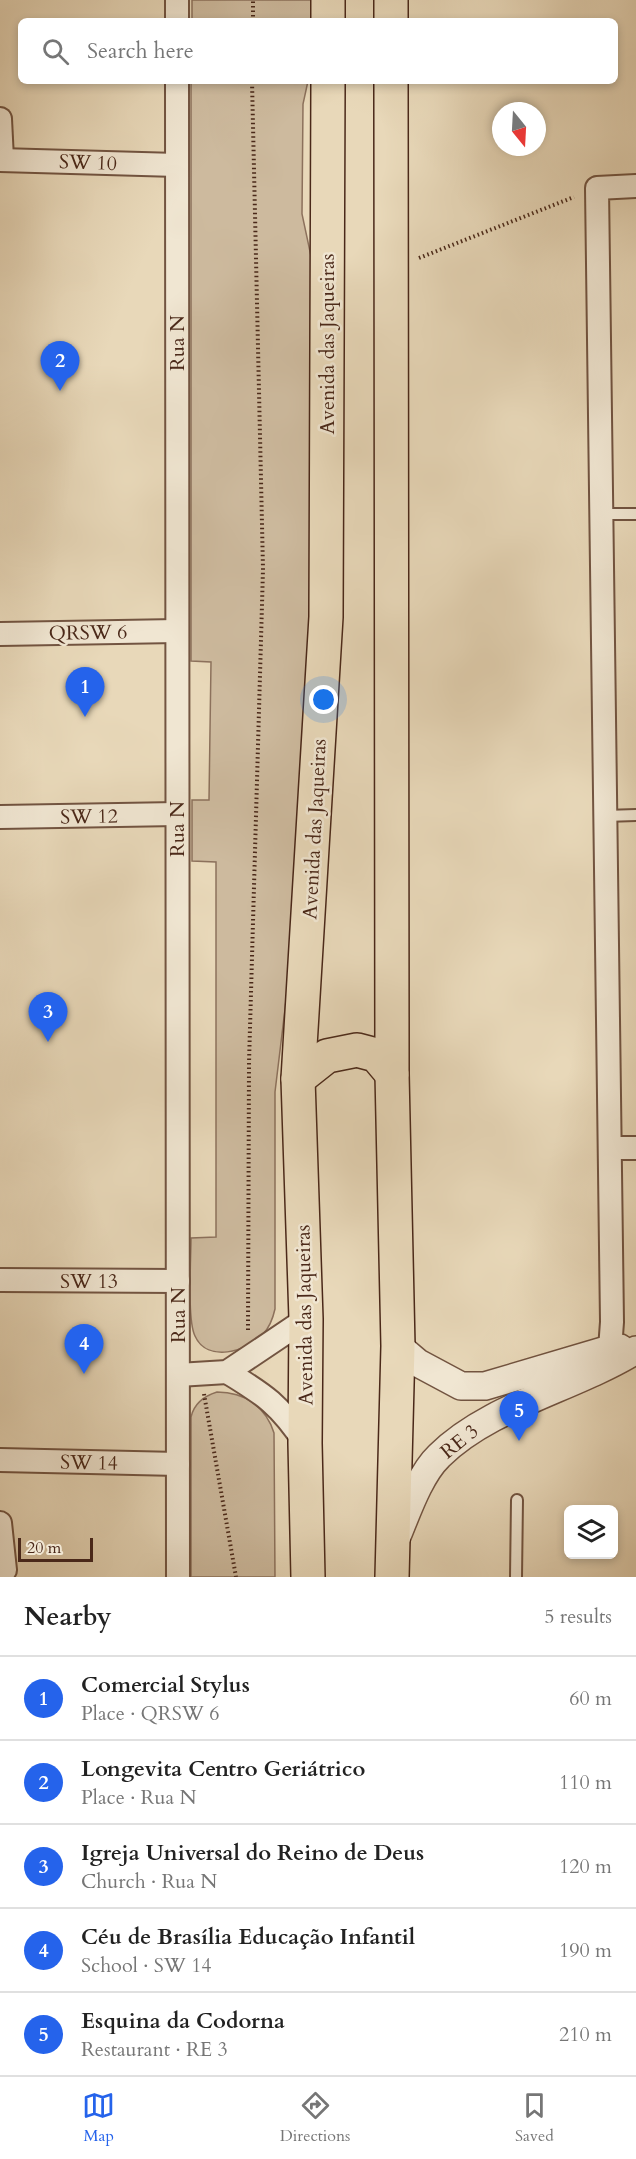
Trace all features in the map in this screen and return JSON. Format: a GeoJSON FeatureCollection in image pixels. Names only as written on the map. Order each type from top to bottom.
{"type":"FeatureCollection","features":[{"type":"Feature","properties":{"kind":"main road"},"geometry":{"type":"LineString","coordinates":[[328,0],[328,18]]}},
{"type":"Feature","properties":{"kind":"main road"},"geometry":{"type":"LineString","coordinates":[[391,18],[392,0]]}},
{"type":"Feature","properties":{"kind":"main road","name":"Avenida das Jaqueiras"},"geometry":{"type":"LineString","coordinates":[[308,1577],[305,1443],[306,1319],[298,1079],[326,617],[328,84]]}},
{"type":"Feature","properties":{"kind":"main road"},"geometry":{"type":"LineString","coordinates":[[391,84],[392,1074],[398,1346],[392,1562]]}},
{"type":"Feature","properties":{"kind":"main road"},"geometry":{"type":"LineString","coordinates":[[298,1079],[327,1056],[357,1050],[376,1055],[392,1074]]}},
{"type":"Feature","properties":{"kind":"street"},"geometry":{"type":"LineString","coordinates":[[177,0],[177,18]]}},
{"type":"Feature","properties":{"kind":"street","name":"Rua N"},"geometry":{"type":"LineString","coordinates":[[177,84],[178,1577]]}},
{"type":"Feature","properties":{"kind":"street"},"geometry":{"type":"LineString","coordinates":[[0,119],[1,160]]}},
{"type":"Feature","properties":{"kind":"street","name":"SW 10"},"geometry":{"type":"LineString","coordinates":[[1,160],[177,165]]}},
{"type":"Feature","properties":{"kind":"street"},"geometry":{"type":"LineString","coordinates":[[398,1346],[418,1363],[461,1386],[485,1386],[623,1353],[612,1322],[597,188],[636,186]]}},
{"type":"Feature","properties":{"kind":"street","name":"QRSW 6"},"geometry":{"type":"LineString","coordinates":[[0,634],[177,631]]}},
{"type":"Feature","properties":{"kind":"street","name":"SW 12"},"geometry":{"type":"LineString","coordinates":[[0,817],[177,814]]}},
{"type":"Feature","properties":{"kind":"street"},"geometry":{"type":"LineString","coordinates":[[610,1148],[636,1148]]}},
{"type":"Feature","properties":{"kind":"street","name":"SW 13"},"geometry":{"type":"LineString","coordinates":[[0,1280],[178,1281]]}},
{"type":"Feature","properties":{"kind":"street"},"geometry":{"type":"LineString","coordinates":[[178,1376],[226,1372],[306,1319]]}},
{"type":"Feature","properties":{"kind":"street","name":"RE 3"},"geometry":{"type":"LineString","coordinates":[[392,1562],[423,1478],[438,1456],[483,1422],[623,1353]]}},
{"type":"Feature","properties":{"kind":"street"},"geometry":{"type":"LineString","coordinates":[[226,1372],[275,1404],[305,1443]]}},
{"type":"Feature","properties":{"kind":"street","name":"SW 14"},"geometry":{"type":"LineString","coordinates":[[0,1460],[178,1464]]}},
{"type":"Feature","properties":{"kind":"street"},"geometry":{"type":"LineString","coordinates":[[0,1523],[5,1570]]}},
{"type":"Feature","properties":{"kind":"lane"},"geometry":{"type":"LineString","coordinates":[[601,514],[636,514]]}},
{"type":"Feature","properties":{"kind":"lane"},"geometry":{"type":"LineString","coordinates":[[605,816],[636,815]]}},
{"type":"Feature","properties":{"kind":"lane"},"geometry":{"type":"LineString","coordinates":[[516,1577],[518,1500]]}},
{"type":"Feature","properties":{"kind":"path"},"geometry":{"type":"LineString","coordinates":[[253,0],[253,18]]}},
{"type":"Feature","properties":{"kind":"path"},"geometry":{"type":"LineString","coordinates":[[243,1336],[250,1328],[249,1063],[263,569],[252,84]]}},
{"type":"Feature","properties":{"kind":"path"},"geometry":{"type":"LineString","coordinates":[[390,259],[414,260],[597,188]]}},
{"type":"Feature","properties":{"kind":"path"},"geometry":{"type":"LineString","coordinates":[[201,1374],[236,1577]]}},
{"type":"Feature","properties":{"kind":"shaded area"},"geometry":{"type":"Polygon","coordinates":[[[192,0],[315,0],[315,18],[192,18],[192,0]]]}},
{"type":"Feature","properties":{"kind":"shaded area"},"geometry":{"type":"Polygon","coordinates":[[[191,84],[307,84],[303,104],[302,214],[315,275],[315,600],[293,943],[275,1092],[275,1309],[268,1328],[263,1334],[247,1346],[228,1352],[208,1350],[201,1344],[195,1336],[190,1303],[191,1238],[216,1237],[216,862],[192,861],[192,800],[209,800],[211,662],[191,661],[191,84]]]}},
{"type":"Feature","properties":{"kind":"shaded area"},"geometry":{"type":"Polygon","coordinates":[[[217,1392],[237,1395],[253,1403],[266,1416],[274,1433],[275,1577],[191,1577],[191,1417],[200,1401],[217,1392]]]}},
{"type":"Feature","properties":{"kind":"place","name":"Longevita Centro Geriátrico"},"geometry":{"type":"Point","coordinates":[60,391]}},
{"type":"Feature","properties":{"kind":"place","name":"Comercial Stylus"},"geometry":{"type":"Point","coordinates":[85,717]}},
{"type":"Feature","properties":{"kind":"place","name":"Igreja Universal do Reino de Deus"},"geometry":{"type":"Point","coordinates":[48,1042]}},
{"type":"Feature","properties":{"kind":"place","name":"Céu de Brasília Educação Infantil"},"geometry":{"type":"Point","coordinates":[84,1374]}},
{"type":"Feature","properties":{"kind":"place","name":"Esquina da Codorna"},"geometry":{"type":"Point","coordinates":[519,1441]}}]}
